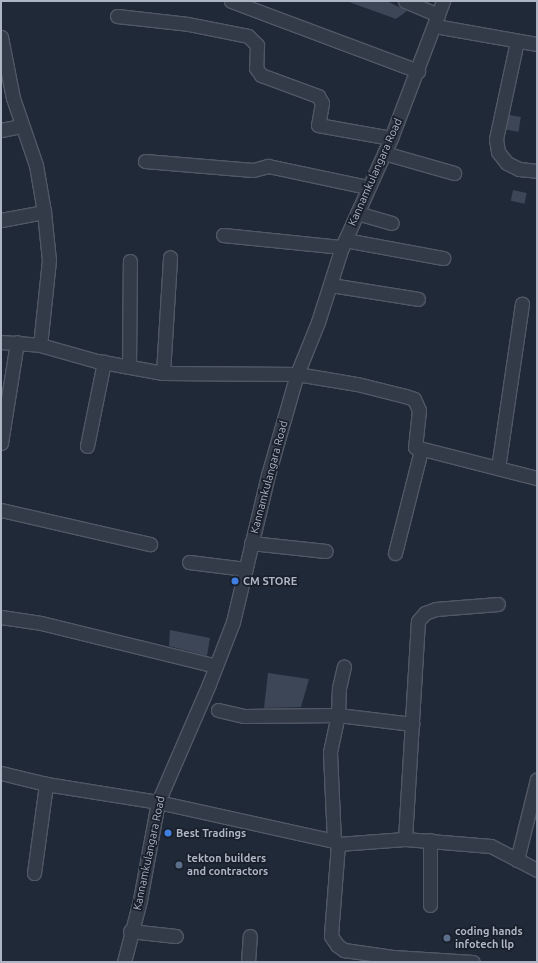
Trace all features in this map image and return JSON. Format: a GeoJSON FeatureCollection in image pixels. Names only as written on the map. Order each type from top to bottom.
{"type":"FeatureCollection","features":[{"type":"Feature","properties":{"kind":"street"},"geometry":{"type":"LineString","coordinates":[[231,1],[418,70]]}},
{"type":"Feature","properties":{"kind":"street"},"geometry":{"type":"LineString","coordinates":[[405,1],[437,21],[517,41],[537,44]]}},
{"type":"Feature","properties":{"kind":"street","name":"Kannamkulangara Road"},"geometry":{"type":"LineString","coordinates":[[124,962],[130,931],[140,900],[158,802],[216,666],[233,622],[268,475],[298,374],[331,285],[343,244],[391,138],[437,21],[443,1]]}},
{"type":"Feature","properties":{"kind":"street"},"geometry":{"type":"LineString","coordinates":[[117,16],[188,24],[248,36],[257,45],[256,68],[261,76],[318,96],[322,103],[318,125],[391,138]]}},
{"type":"Feature","properties":{"kind":"street"},"geometry":{"type":"LineString","coordinates":[[1,37],[13,98],[36,165],[44,212],[49,260],[40,345]]}},
{"type":"Feature","properties":{"kind":"street"},"geometry":{"type":"LineString","coordinates":[[517,41],[496,139],[498,152],[507,163],[519,169],[537,171]]}},
{"type":"Feature","properties":{"kind":"street"},"geometry":{"type":"LineString","coordinates":[[1,130],[22,126]]}},
{"type":"Feature","properties":{"kind":"street"},"geometry":{"type":"LineString","coordinates":[[384,153],[454,173]]}},
{"type":"Feature","properties":{"kind":"street"},"geometry":{"type":"LineString","coordinates":[[145,161],[254,170],[268,166],[368,187]]}},
{"type":"Feature","properties":{"kind":"street"},"geometry":{"type":"LineString","coordinates":[[1,220],[44,212]]}},
{"type":"Feature","properties":{"kind":"street"},"geometry":{"type":"LineString","coordinates":[[357,213],[392,223]]}},
{"type":"Feature","properties":{"kind":"street"},"geometry":{"type":"LineString","coordinates":[[223,235],[343,244],[443,258]]}},
{"type":"Feature","properties":{"kind":"street"},"geometry":{"type":"LineString","coordinates":[[163,373],[170,257]]}},
{"type":"Feature","properties":{"kind":"street"},"geometry":{"type":"LineString","coordinates":[[129,367],[130,262]]}},
{"type":"Feature","properties":{"kind":"street"},"geometry":{"type":"LineString","coordinates":[[331,285],[418,299]]}},
{"type":"Feature","properties":{"kind":"street"},"geometry":{"type":"LineString","coordinates":[[498,468],[522,304]]}},
{"type":"Feature","properties":{"kind":"street"},"geometry":{"type":"LineString","coordinates":[[1,342],[17,342],[40,345],[104,362],[163,373],[298,374],[357,384],[414,399],[419,410],[414,441],[415,447],[537,478]]}},
{"type":"Feature","properties":{"kind":"street"},"geometry":{"type":"LineString","coordinates":[[1,444],[17,342]]}},
{"type":"Feature","properties":{"kind":"street"},"geometry":{"type":"LineString","coordinates":[[87,446],[104,362]]}},
{"type":"Feature","properties":{"kind":"street"},"geometry":{"type":"LineString","coordinates":[[395,553],[422,450]]}},
{"type":"Feature","properties":{"kind":"street"},"geometry":{"type":"LineString","coordinates":[[1,510],[150,544]]}},
{"type":"Feature","properties":{"kind":"street"},"geometry":{"type":"LineString","coordinates":[[251,543],[326,551]]}},
{"type":"Feature","properties":{"kind":"street"},"geometry":{"type":"LineString","coordinates":[[189,562],[246,569]]}},
{"type":"Feature","properties":{"kind":"street"},"geometry":{"type":"LineString","coordinates":[[405,839],[418,621],[424,613],[436,609],[498,604]]}},
{"type":"Feature","properties":{"kind":"street"},"geometry":{"type":"LineString","coordinates":[[1,617],[41,623],[216,666]]}},
{"type":"Feature","properties":{"kind":"street"},"geometry":{"type":"LineString","coordinates":[[344,667],[339,688],[338,715],[330,752],[336,843],[331,936],[344,950],[393,959],[473,962]]}},
{"type":"Feature","properties":{"kind":"street"},"geometry":{"type":"LineString","coordinates":[[218,710],[244,716],[338,715],[412,724]]}},
{"type":"Feature","properties":{"kind":"street"},"geometry":{"type":"LineString","coordinates":[[1,774],[46,784],[158,802],[336,843],[405,839],[491,846],[537,870]]}},
{"type":"Feature","properties":{"kind":"street"},"geometry":{"type":"LineString","coordinates":[[517,860],[537,779]]}},
{"type":"Feature","properties":{"kind":"street"},"geometry":{"type":"LineString","coordinates":[[34,873],[46,784]]}},
{"type":"Feature","properties":{"kind":"street"},"geometry":{"type":"LineString","coordinates":[[430,840],[430,905]]}},
{"type":"Feature","properties":{"kind":"street"},"geometry":{"type":"LineString","coordinates":[[130,931],[176,936]]}},
{"type":"Feature","properties":{"kind":"street"},"geometry":{"type":"LineString","coordinates":[[248,962],[250,936]]}},
{"type":"Feature","properties":{"kind":"building"},"geometry":{"type":"Polygon","coordinates":[[[387,1],[407,11],[396,19],[349,2],[387,1]]]}},
{"type":"Feature","properties":{"kind":"building"},"geometry":{"type":"Polygon","coordinates":[[[509,115],[521,117],[519,132],[507,130],[509,115]]]}},
{"type":"Feature","properties":{"kind":"building"},"geometry":{"type":"Polygon","coordinates":[[[513,190],[527,193],[524,204],[511,201],[513,190]]]}},
{"type":"Feature","properties":{"kind":"building"},"geometry":{"type":"Polygon","coordinates":[[[170,630],[210,638],[207,656],[169,646],[170,630]]]}},
{"type":"Feature","properties":{"kind":"building"},"geometry":{"type":"Polygon","coordinates":[[[268,673],[309,679],[301,707],[264,708],[268,673]]]}},
{"type":"Feature","properties":{"kind":"place","name":"CM STORE"},"geometry":{"type":"Point","coordinates":[235,581]}},
{"type":"Feature","properties":{"kind":"place","name":"Best Tradings"},"geometry":{"type":"Point","coordinates":[168,833]}},
{"type":"Feature","properties":{"kind":"place","name":"tekton builders and contractors"},"geometry":{"type":"Point","coordinates":[179,865]}},
{"type":"Feature","properties":{"kind":"place","name":"coding hands infotech llp"},"geometry":{"type":"Point","coordinates":[447,938]}}]}
